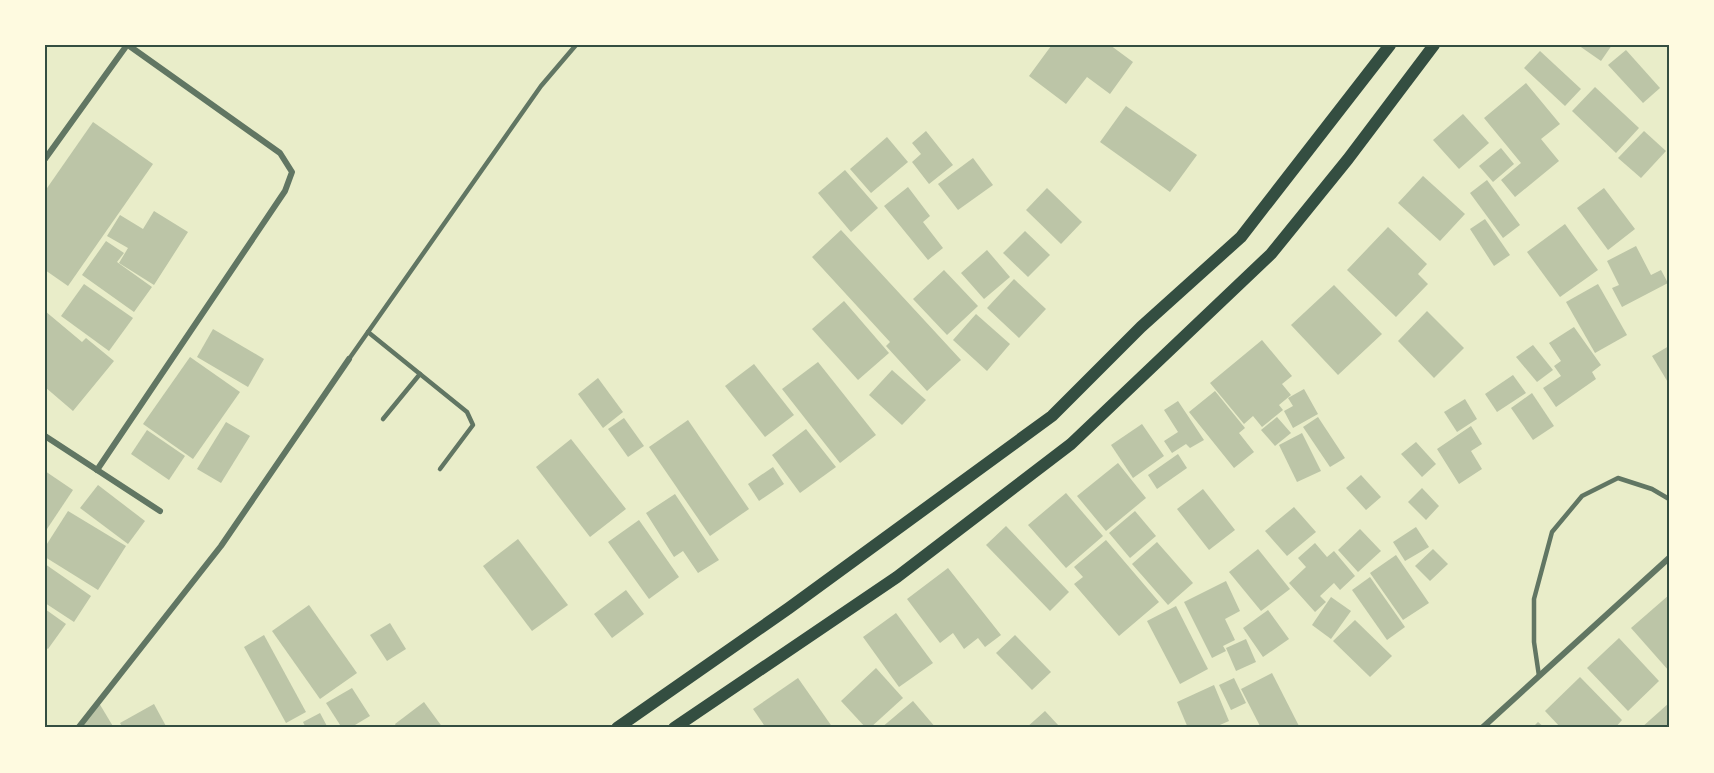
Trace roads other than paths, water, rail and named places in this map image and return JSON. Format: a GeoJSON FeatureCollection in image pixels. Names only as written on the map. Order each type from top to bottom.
{"type":"FeatureCollection","features":[{"type":"Feature","properties":{"kind":"main road"},"geometry":{"type":"LineString","coordinates":[[617,728],[799,601],[1052,416],[1142,327],[1241,237],[1390,45]]}},
{"type":"Feature","properties":{"kind":"main road"},"geometry":{"type":"LineString","coordinates":[[674,728],[897,577],[1071,444],[1271,254],[1348,159],[1434,45]]}},
{"type":"Feature","properties":{"kind":"street"},"geometry":{"type":"LineString","coordinates":[[45,159],[128,45],[280,153],[292,172],[285,192],[97,470]]}},
{"type":"Feature","properties":{"kind":"street"},"geometry":{"type":"LineString","coordinates":[[78,728],[221,546],[349,359]]}},
{"type":"Feature","properties":{"kind":"street"},"geometry":{"type":"LineString","coordinates":[[45,436],[160,511]]}},
{"type":"Feature","properties":{"kind":"street"},"geometry":{"type":"LineString","coordinates":[[1482,728],[1669,558]]}},
{"type":"Feature","properties":{"kind":"lane"},"geometry":{"type":"LineString","coordinates":[[349,359],[541,86],[576,45]]}},
{"type":"Feature","properties":{"kind":"lane"},"geometry":{"type":"LineString","coordinates":[[368,332],[467,412],[473,425],[440,469]]}},
{"type":"Feature","properties":{"kind":"lane"},"geometry":{"type":"LineString","coordinates":[[383,419],[420,374]]}},
{"type":"Feature","properties":{"kind":"lane"},"geometry":{"type":"LineString","coordinates":[[1539,676],[1533,642],[1534,599],[1551,532],[1582,495],[1618,478],[1652,489],[1669,499]]}}]}
